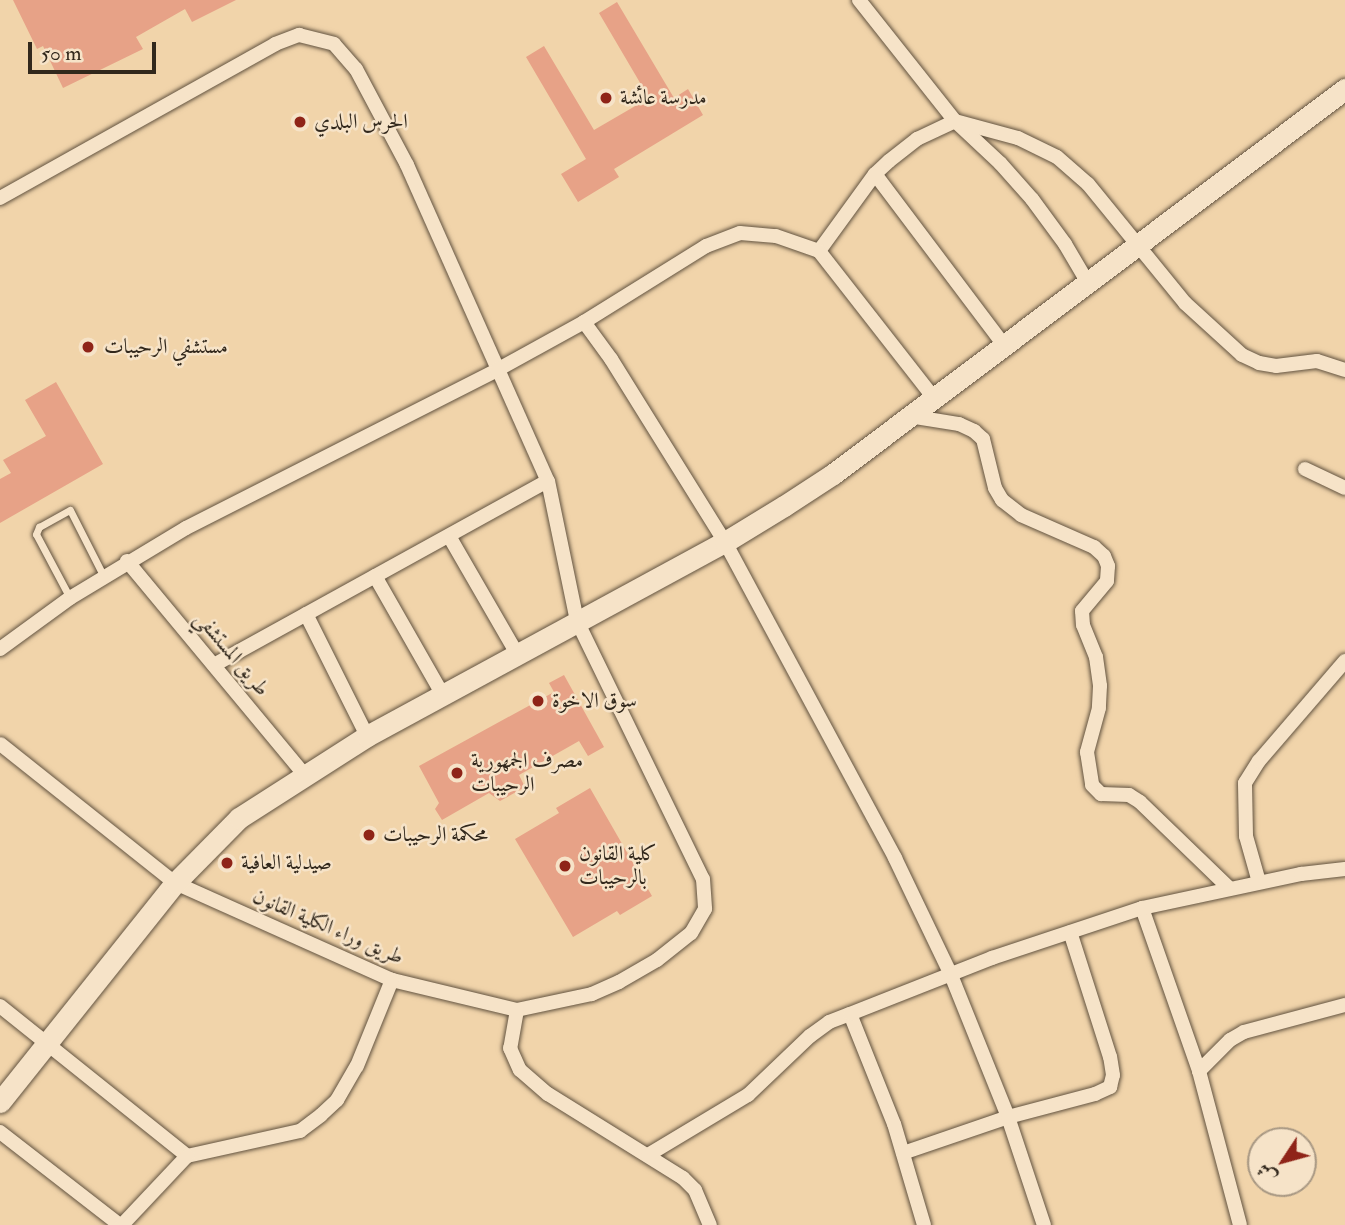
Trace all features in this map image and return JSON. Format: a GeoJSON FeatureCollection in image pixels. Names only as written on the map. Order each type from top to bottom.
{"type":"FeatureCollection","features":[{"type":"Feature","properties":{"kind":"main road"},"geometry":{"type":"LineString","coordinates":[[0,1102],[175,883],[239,818],[304,774],[368,736],[725,542],[833,474],[1345,89]]}},
{"type":"Feature","properties":{"kind":"street"},"geometry":{"type":"LineString","coordinates":[[859,0],[955,121],[1000,163],[1032,199],[1065,244],[1088,283]]}},
{"type":"Feature","properties":{"kind":"street","name":"طريق وراء الكلية القانون"},"geometry":{"type":"LineString","coordinates":[[0,198],[275,44],[299,35],[334,44],[356,69],[407,165],[496,370],[548,481],[578,621],[703,880],[705,909],[691,933],[657,960],[619,982],[580,998],[517,1010],[392,980],[175,883],[0,744]]}},
{"type":"Feature","properties":{"kind":"street"},"geometry":{"type":"LineString","coordinates":[[819,251],[875,174],[901,149],[955,121],[1017,138],[1057,157],[1088,184],[1185,303],[1242,355],[1259,363],[1276,366],[1317,361],[1345,370]]}},
{"type":"Feature","properties":{"kind":"street"},"geometry":{"type":"LineString","coordinates":[[875,174],[1004,345]]}},
{"type":"Feature","properties":{"kind":"street"},"geometry":{"type":"LineString","coordinates":[[0,649],[127,561],[207,517],[496,370],[584,322],[706,246],[740,233],[776,236],[819,251],[933,397]]}},
{"type":"Feature","properties":{"kind":"street"},"geometry":{"type":"LineString","coordinates":[[584,322],[611,359],[725,542],[895,858],[951,975],[1008,1117],[1044,1225]]}},
{"type":"Feature","properties":{"kind":"street"},"geometry":{"type":"LineString","coordinates":[[909,416],[959,424],[974,431],[983,439],[995,488],[1002,500],[1021,515],[1094,547],[1104,556],[1108,566],[1107,581],[1082,611],[1083,625],[1096,657],[1100,686],[1100,708],[1087,752],[1092,785],[1101,794],[1129,795],[1140,802],[1229,888]]}},
{"type":"Feature","properties":{"kind":"street"},"geometry":{"type":"LineString","coordinates":[[1305,469],[1345,488]]}},
{"type":"Feature","properties":{"kind":"street"},"geometry":{"type":"LineString","coordinates":[[214,665],[548,481]]}},
{"type":"Feature","properties":{"kind":"street"},"geometry":{"type":"LineString","coordinates":[[449,536],[517,654]]}},
{"type":"Feature","properties":{"kind":"street","name":"طريق المستشفي"},"geometry":{"type":"LineString","coordinates":[[127,561],[304,774]]}},
{"type":"Feature","properties":{"kind":"street"},"geometry":{"type":"LineString","coordinates":[[375,576],[443,695]]}},
{"type":"Feature","properties":{"kind":"street"},"geometry":{"type":"LineString","coordinates":[[306,614],[368,736]]}},
{"type":"Feature","properties":{"kind":"street"},"geometry":{"type":"LineString","coordinates":[[1259,882],[1246,836],[1245,783],[1258,761],[1345,661]]}},
{"type":"Feature","properties":{"kind":"street"},"geometry":{"type":"LineString","coordinates":[[648,1155],[748,1095],[810,1036],[849,1014],[992,958],[1142,908],[1259,882],[1345,869]]}},
{"type":"Feature","properties":{"kind":"street"},"geometry":{"type":"LineString","coordinates":[[1142,908],[1199,1071],[1240,1225]]}},
{"type":"Feature","properties":{"kind":"street"},"geometry":{"type":"LineString","coordinates":[[903,1153],[1008,1117],[1095,1094],[1110,1087],[1113,1075],[1110,1057],[1070,932]]}},
{"type":"Feature","properties":{"kind":"street"},"geometry":{"type":"LineString","coordinates":[[0,1132],[121,1225],[187,1156],[300,1131],[321,1115],[337,1100],[357,1066],[392,980]]}},
{"type":"Feature","properties":{"kind":"street"},"geometry":{"type":"LineString","coordinates":[[1199,1071],[1230,1040],[1244,1032],[1345,1004]]}},
{"type":"Feature","properties":{"kind":"street"},"geometry":{"type":"LineString","coordinates":[[0,1006],[187,1156]]}},
{"type":"Feature","properties":{"kind":"street"},"geometry":{"type":"LineString","coordinates":[[517,1010],[510,1048],[520,1070],[548,1094],[670,1168],[695,1190],[710,1225]]}},
{"type":"Feature","properties":{"kind":"street"},"geometry":{"type":"LineString","coordinates":[[849,1014],[903,1153],[923,1225]]}},
{"type":"Feature","properties":{"kind":"lane"},"geometry":{"type":"LineString","coordinates":[[71,598],[36,534],[39,527],[70,510],[104,577]]}},
{"type":"Feature","properties":{"kind":"building"},"geometry":{"type":"Polygon","coordinates":[[[13,0],[236,0],[192,22],[185,9],[136,37],[143,49],[63,88],[43,46],[37,49],[13,0]]]}},
{"type":"Feature","properties":{"kind":"building"},"geometry":{"type":"Polygon","coordinates":[[[617,2],[674,98],[688,89],[703,115],[614,169],[619,177],[578,202],[561,174],[586,159],[526,57],[544,46],[594,130],[649,98],[599,13],[617,2]]]}},
{"type":"Feature","properties":{"kind":"building"},"geometry":{"type":"Polygon","coordinates":[[[56,382],[103,464],[0,523],[0,479],[11,473],[3,460],[46,436],[25,400],[56,382]]]}},
{"type":"Feature","properties":{"kind":"building"},"geometry":{"type":"Polygon","coordinates":[[[564,675],[604,747],[588,756],[579,741],[519,775],[525,787],[500,801],[489,793],[442,820],[435,809],[439,803],[419,766],[554,692],[549,683],[564,675]]]}},
{"type":"Feature","properties":{"kind":"building"},"geometry":{"type":"Polygon","coordinates":[[[590,788],[652,896],[620,915],[617,911],[573,937],[515,839],[559,813],[556,808],[590,788]]]}},
{"type":"Feature","properties":{"kind":"place","name":"مدرسة عائشة"},"geometry":{"type":"Point","coordinates":[606,98]}},
{"type":"Feature","properties":{"kind":"place","name":"الحرس البلدي"},"geometry":{"type":"Point","coordinates":[300,122]}},
{"type":"Feature","properties":{"kind":"place","name":"مستشفي الرحيبات"},"geometry":{"type":"Point","coordinates":[88,347]}},
{"type":"Feature","properties":{"kind":"place","name":"سوق الاخوة"},"geometry":{"type":"Point","coordinates":[538,701]}},
{"type":"Feature","properties":{"kind":"place","name":"مصرف الجمهورية الرحيبات"},"geometry":{"type":"Point","coordinates":[457,773]}},
{"type":"Feature","properties":{"kind":"place","name":"محكمة الرحيبات"},"geometry":{"type":"Point","coordinates":[369,835]}},
{"type":"Feature","properties":{"kind":"place","name":"صيدلية العافية"},"geometry":{"type":"Point","coordinates":[227,863]}},
{"type":"Feature","properties":{"kind":"place","name":"كلية القانون بالرحيبات"},"geometry":{"type":"Point","coordinates":[565,866]}}]}
